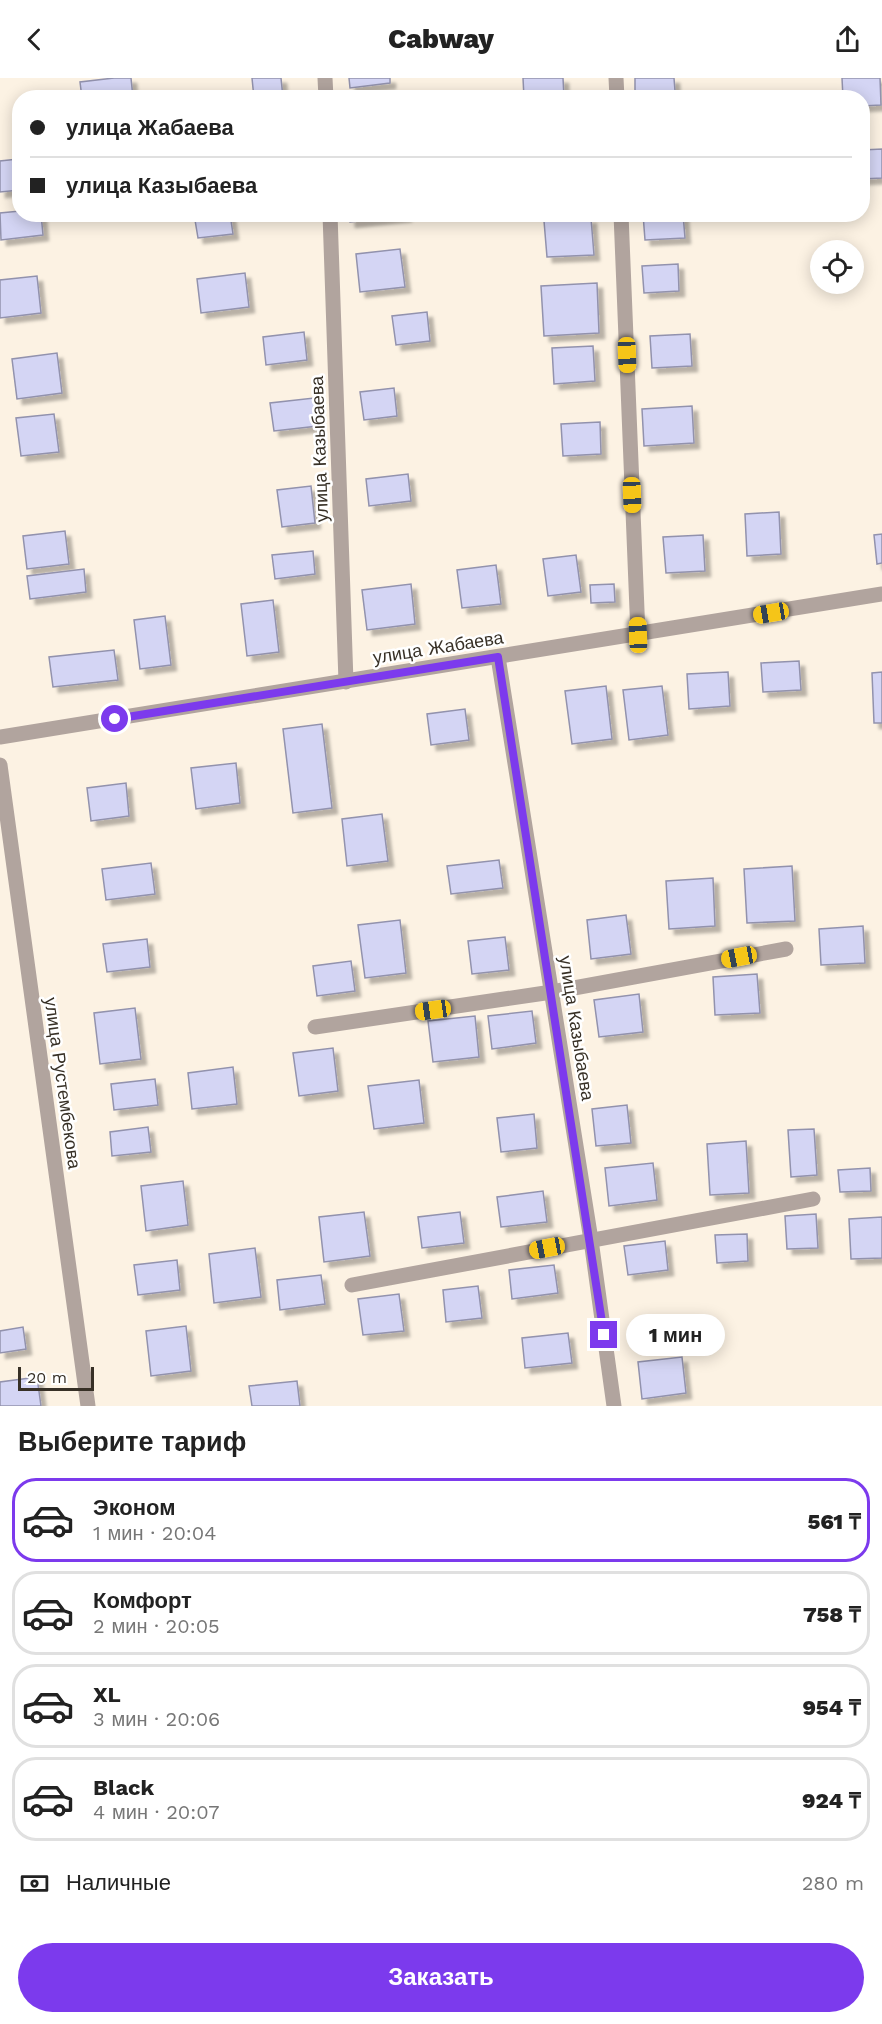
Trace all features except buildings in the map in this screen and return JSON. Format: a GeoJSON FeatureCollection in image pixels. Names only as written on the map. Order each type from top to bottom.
{"type":"FeatureCollection","features":[{"type":"Feature","properties":{"kind":"street","name":"улица Казыбаева"},"geometry":{"type":"LineString","coordinates":[[330,222],[346,682]]}},
{"type":"Feature","properties":{"kind":"street"},"geometry":{"type":"LineString","coordinates":[[621,222],[638,635]]}},
{"type":"Feature","properties":{"kind":"street","name":"улица Жабаева"},"geometry":{"type":"LineString","coordinates":[[0,737],[882,594]]}},
{"type":"Feature","properties":{"kind":"street","name":"улица Казыбаева"},"geometry":{"type":"LineString","coordinates":[[498,657],[591,1240],[614,1406]]}},
{"type":"Feature","properties":{"kind":"street","name":"улица Рустембекова"},"geometry":{"type":"LineString","coordinates":[[0,765],[88,1406]]}},
{"type":"Feature","properties":{"kind":"street"},"geometry":{"type":"LineString","coordinates":[[315,1027],[552,992],[786,949]]}},
{"type":"Feature","properties":{"kind":"street"},"geometry":{"type":"LineString","coordinates":[[352,1285],[813,1199]]}},
{"type":"Feature","properties":{"kind":"route"},"geometry":{"type":"LineString","coordinates":[[115,719],[498,657],[591,1240],[604,1335]]}}]}
